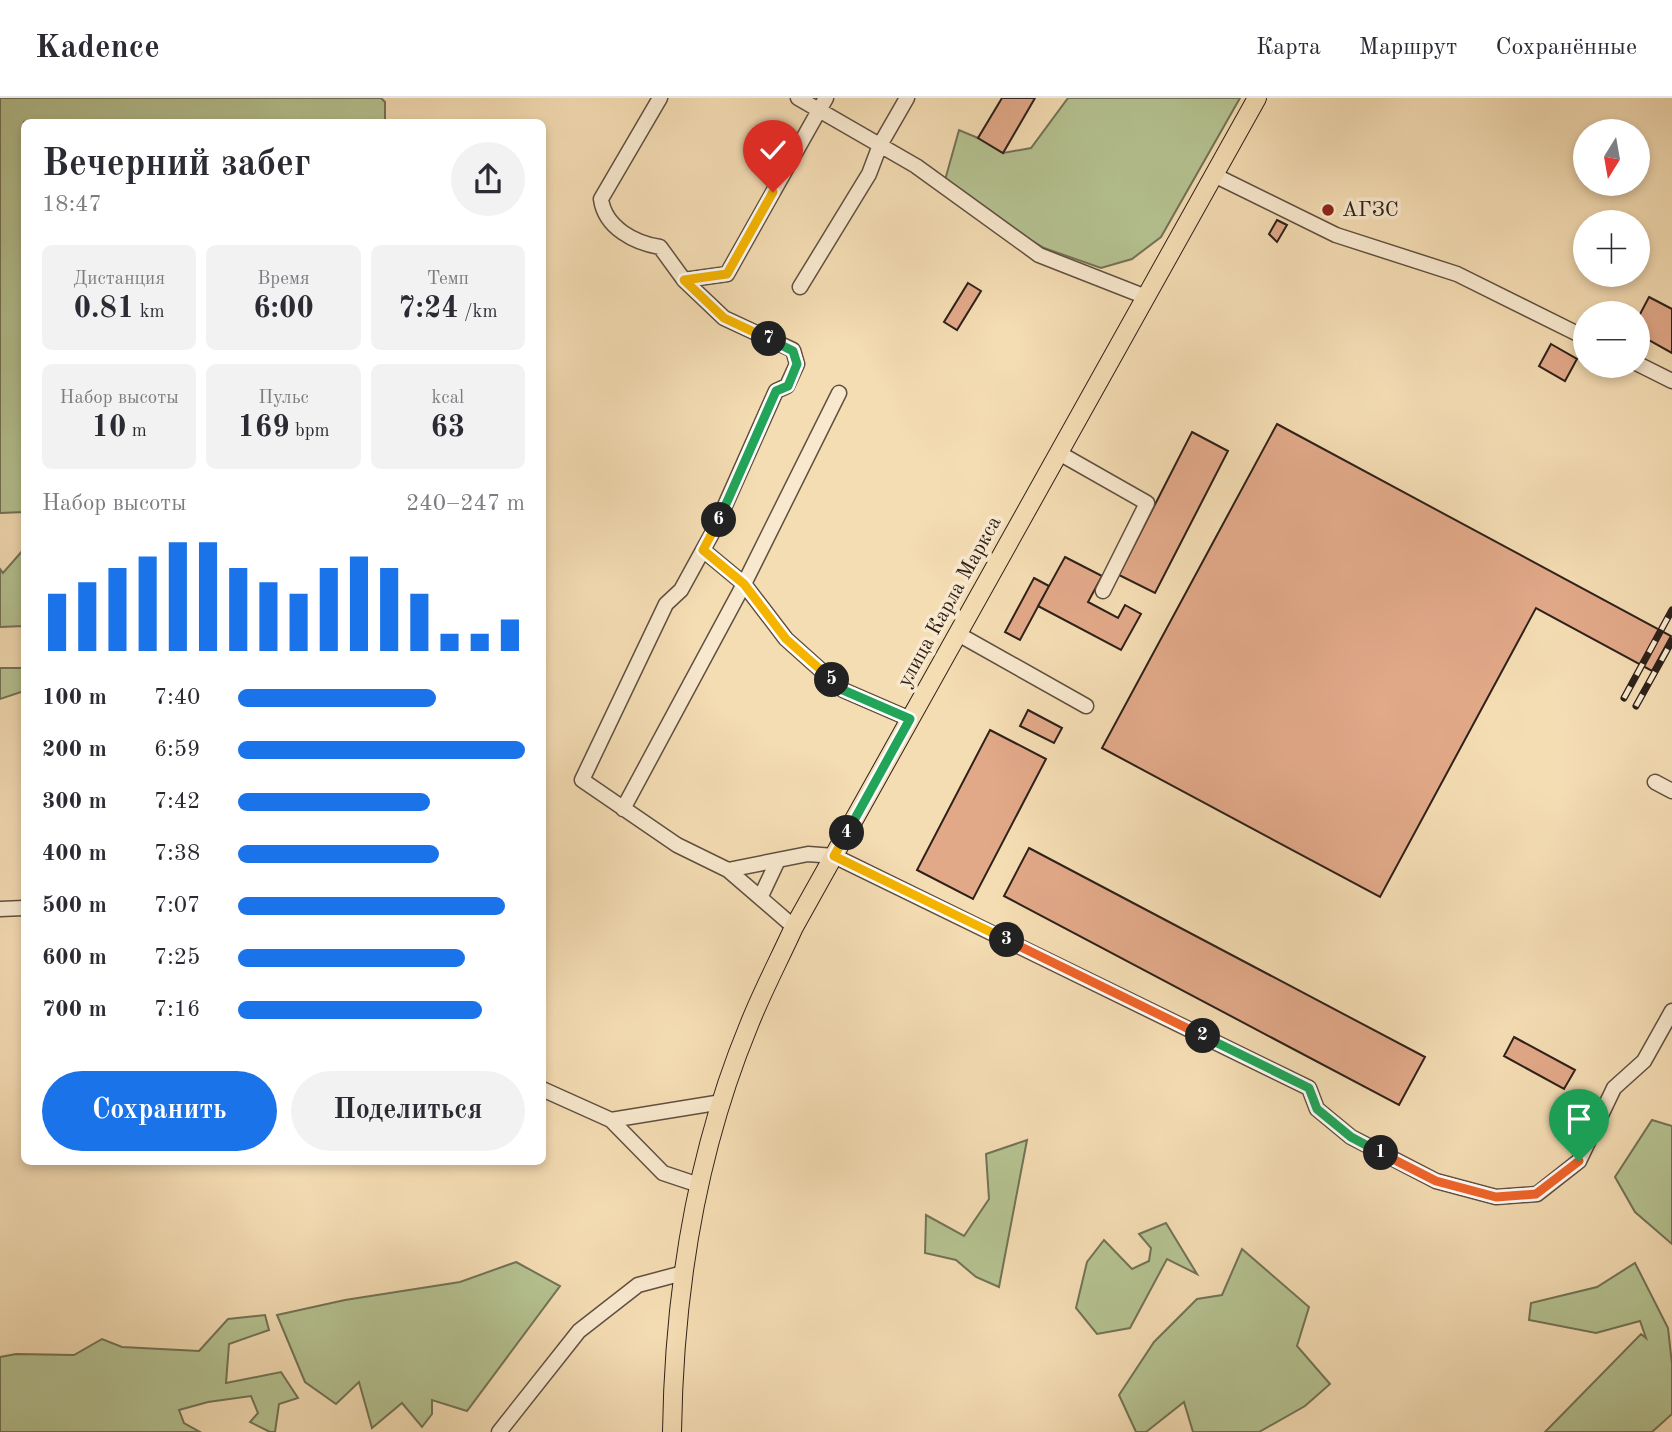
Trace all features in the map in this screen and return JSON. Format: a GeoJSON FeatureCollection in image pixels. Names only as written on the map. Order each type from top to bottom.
{"type":"FeatureCollection","features":[{"type":"Feature","properties":{"kind":"main road","name":"улица Карла Маркса"},"geometry":{"type":"LineString","coordinates":[[672,1432],[673,1366],[683,1273],[699,1185],[722,1102],[749,1025],[794,928],[1257,98]]}},
{"type":"Feature","properties":{"kind":"street"},"geometry":{"type":"LineString","coordinates":[[660,98],[601,199],[602,207],[617,228],[639,244],[660,247],[684,280],[724,318],[793,351],[797,364],[788,386],[776,391],[715,528],[681,590],[666,604],[582,780],[677,845],[728,870],[761,896],[794,928]]}},
{"type":"Feature","properties":{"kind":"street"},"geometry":{"type":"LineString","coordinates":[[799,98],[823,104],[880,145],[916,166],[1039,255],[1146,297]]}},
{"type":"Feature","properties":{"kind":"street"},"geometry":{"type":"LineString","coordinates":[[800,287],[869,174],[880,145],[907,98]]}},
{"type":"Feature","properties":{"kind":"street"},"geometry":{"type":"LineString","coordinates":[[684,280],[727,274],[823,104]]}},
{"type":"Feature","properties":{"kind":"street"},"geometry":{"type":"LineString","coordinates":[[1214,175],[1336,234],[1457,274],[1573,332]]}},
{"type":"Feature","properties":{"kind":"street"},"geometry":{"type":"LineString","coordinates":[[1650,370],[1672,381]]}},
{"type":"Feature","properties":{"kind":"street"},"geometry":{"type":"LineString","coordinates":[[623,809],[744,584],[839,393]]}},
{"type":"Feature","properties":{"kind":"street"},"geometry":{"type":"LineString","coordinates":[[1059,453],[1147,503],[1103,591]]}},
{"type":"Feature","properties":{"kind":"street"},"geometry":{"type":"LineString","coordinates":[[703,550],[744,584],[786,639],[843,690],[910,719]]}},
{"type":"Feature","properties":{"kind":"street"},"geometry":{"type":"LineString","coordinates":[[958,634],[1086,706]]}},
{"type":"Feature","properties":{"kind":"street"},"geometry":{"type":"LineString","coordinates":[[1655,782],[1672,791]]}},
{"type":"Feature","properties":{"kind":"street"},"geometry":{"type":"LineString","coordinates":[[728,870],[808,854],[834,856],[1309,1088],[1317,1109],[1351,1137],[1436,1181],[1496,1197],[1536,1194],[1579,1161],[1615,1087],[1644,1061],[1672,1011]]}},
{"type":"Feature","properties":{"kind":"street"},"geometry":{"type":"LineString","coordinates":[[761,896],[778,860]]}},
{"type":"Feature","properties":{"kind":"street"},"geometry":{"type":"LineString","coordinates":[[0,909],[21,908]]}},
{"type":"Feature","properties":{"kind":"street"},"geometry":{"type":"LineString","coordinates":[[546,1091],[611,1120],[663,1173],[699,1185]]}},
{"type":"Feature","properties":{"kind":"street"},"geometry":{"type":"LineString","coordinates":[[611,1120],[722,1102]]}},
{"type":"Feature","properties":{"kind":"street"},"geometry":{"type":"LineString","coordinates":[[499,1432],[579,1331],[638,1285],[683,1273]]}},
{"type":"Feature","properties":{"kind":"green space"},"geometry":{"type":"Polygon","coordinates":[[[0,98],[381,98],[385,102],[385,119],[21,119],[21,512],[0,513],[0,98]]]}},
{"type":"Feature","properties":{"kind":"green space"},"geometry":{"type":"Polygon","coordinates":[[[1068,98],[1240,98],[1161,237],[1132,259],[1101,268],[1044,248],[1006,225],[945,180],[959,130],[1003,153],[1031,148],[1068,98]]]}},
{"type":"Feature","properties":{"kind":"green space"},"geometry":{"type":"Polygon","coordinates":[[[21,552],[21,626],[0,627],[0,569],[3,573],[21,552]]]}},
{"type":"Feature","properties":{"kind":"green space"},"geometry":{"type":"Polygon","coordinates":[[[0,668],[21,668],[21,692],[0,699],[0,668]]]}},
{"type":"Feature","properties":{"kind":"green space"},"geometry":{"type":"Polygon","coordinates":[[[1652,1120],[1672,1126],[1672,1244],[1635,1212],[1615,1177],[1652,1120]]]}},
{"type":"Feature","properties":{"kind":"green space"},"geometry":{"type":"Polygon","coordinates":[[[1027,1140],[999,1287],[976,1277],[956,1260],[925,1253],[926,1215],[964,1236],[989,1199],[986,1154],[1027,1140]]]}},
{"type":"Feature","properties":{"kind":"green space"},"geometry":{"type":"Polygon","coordinates":[[[1166,1223],[1197,1274],[1167,1259],[1130,1328],[1097,1334],[1076,1308],[1087,1262],[1104,1240],[1132,1269],[1149,1261],[1151,1248],[1139,1234],[1166,1223]]]}},
{"type":"Feature","properties":{"kind":"green space"},"geometry":{"type":"Polygon","coordinates":[[[1242,1249],[1309,1307],[1297,1346],[1330,1384],[1305,1406],[1259,1432],[1193,1432],[1184,1402],[1146,1432],[1136,1432],[1119,1395],[1154,1342],[1197,1299],[1222,1295],[1242,1249]]]}},
{"type":"Feature","properties":{"kind":"green space"},"geometry":{"type":"Polygon","coordinates":[[[516,1262],[560,1286],[467,1411],[432,1400],[432,1414],[422,1427],[402,1403],[372,1428],[359,1382],[336,1404],[305,1382],[277,1315],[345,1300],[460,1282],[516,1262]]]}},
{"type":"Feature","properties":{"kind":"green space"},"geometry":{"type":"Polygon","coordinates":[[[1635,1263],[1668,1328],[1672,1364],[1672,1414],[1652,1432],[1545,1432],[1641,1334],[1646,1338],[1640,1321],[1596,1333],[1529,1320],[1531,1303],[1597,1287],[1635,1263]]]}},
{"type":"Feature","properties":{"kind":"green space"},"geometry":{"type":"Polygon","coordinates":[[[265,1315],[269,1330],[229,1344],[226,1383],[281,1372],[298,1398],[279,1404],[275,1432],[250,1422],[258,1413],[251,1396],[208,1402],[179,1410],[184,1423],[200,1432],[0,1432],[0,1357],[16,1354],[74,1355],[102,1339],[122,1347],[199,1351],[228,1319],[265,1315]]]}},
{"type":"Feature","properties":{"kind":"building"},"geometry":{"type":"Polygon","coordinates":[[[1002,98],[1035,98],[1003,153],[978,138],[1002,98]]]}},
{"type":"Feature","properties":{"kind":"building"},"geometry":{"type":"Polygon","coordinates":[[[1277,220],[1287,225],[1277,242],[1269,234],[1277,220]]]}},
{"type":"Feature","properties":{"kind":"building"},"geometry":{"type":"Polygon","coordinates":[[[968,283],[981,291],[957,330],[944,322],[968,283]]]}},
{"type":"Feature","properties":{"kind":"building"},"geometry":{"type":"Polygon","coordinates":[[[1649,297],[1672,309],[1672,353],[1650,341],[1650,301],[1647,301],[1649,297]]]}},
{"type":"Feature","properties":{"kind":"building"},"geometry":{"type":"Polygon","coordinates":[[[1551,344],[1573,357],[1573,366],[1565,381],[1539,366],[1551,344]]]}},
{"type":"Feature","properties":{"kind":"building"},"geometry":{"type":"Polygon","coordinates":[[[1277,424],[1671,636],[1652,671],[1536,608],[1380,897],[1102,748],[1277,424]]]}},
{"type":"Feature","properties":{"kind":"building"},"geometry":{"type":"Polygon","coordinates":[[[1192,432],[1228,451],[1155,593],[1119,575],[1192,432]]]}},
{"type":"Feature","properties":{"kind":"building"},"geometry":{"type":"Polygon","coordinates":[[[1065,557],[1102,576],[1088,602],[1118,618],[1125,605],[1141,614],[1121,650],[1038,606],[1065,557]]]}},
{"type":"Feature","properties":{"kind":"building"},"geometry":{"type":"Polygon","coordinates":[[[1034,578],[1049,586],[1020,640],[1005,632],[1034,578]]]}},
{"type":"Feature","properties":{"kind":"building"},"geometry":{"type":"Polygon","coordinates":[[[1028,710],[1062,728],[1054,743],[1020,726],[1028,710]]]}},
{"type":"Feature","properties":{"kind":"building"},"geometry":{"type":"Polygon","coordinates":[[[990,730],[1046,759],[973,899],[917,870],[990,730]]]}},
{"type":"Feature","properties":{"kind":"building"},"geometry":{"type":"Polygon","coordinates":[[[1029,848],[1425,1057],[1399,1105],[1004,896],[1029,848]]]}},
{"type":"Feature","properties":{"kind":"building"},"geometry":{"type":"Polygon","coordinates":[[[1514,1037],[1575,1070],[1564,1089],[1504,1056],[1514,1037]]]}},
{"type":"Feature","properties":{"kind":"railway"},"geometry":{"type":"LineString","coordinates":[[1624,698],[1672,610]]}},
{"type":"Feature","properties":{"kind":"railway"},"geometry":{"type":"LineString","coordinates":[[1636,706],[1672,641]]}},
{"type":"Feature","properties":{"kind":"place","name":"АГЗС"},"geometry":{"type":"Point","coordinates":[1328,210]}},
{"type":"Feature","properties":{"kind":"route"},"geometry":{"type":"LineString","coordinates":[[773,192],[727,274],[684,280],[724,318],[793,351],[797,364],[788,386],[776,391],[703,550],[744,584],[786,639],[843,690],[910,719],[834,856],[1309,1088],[1317,1109],[1351,1137],[1436,1181],[1496,1197],[1536,1194],[1579,1161]]}}]}
